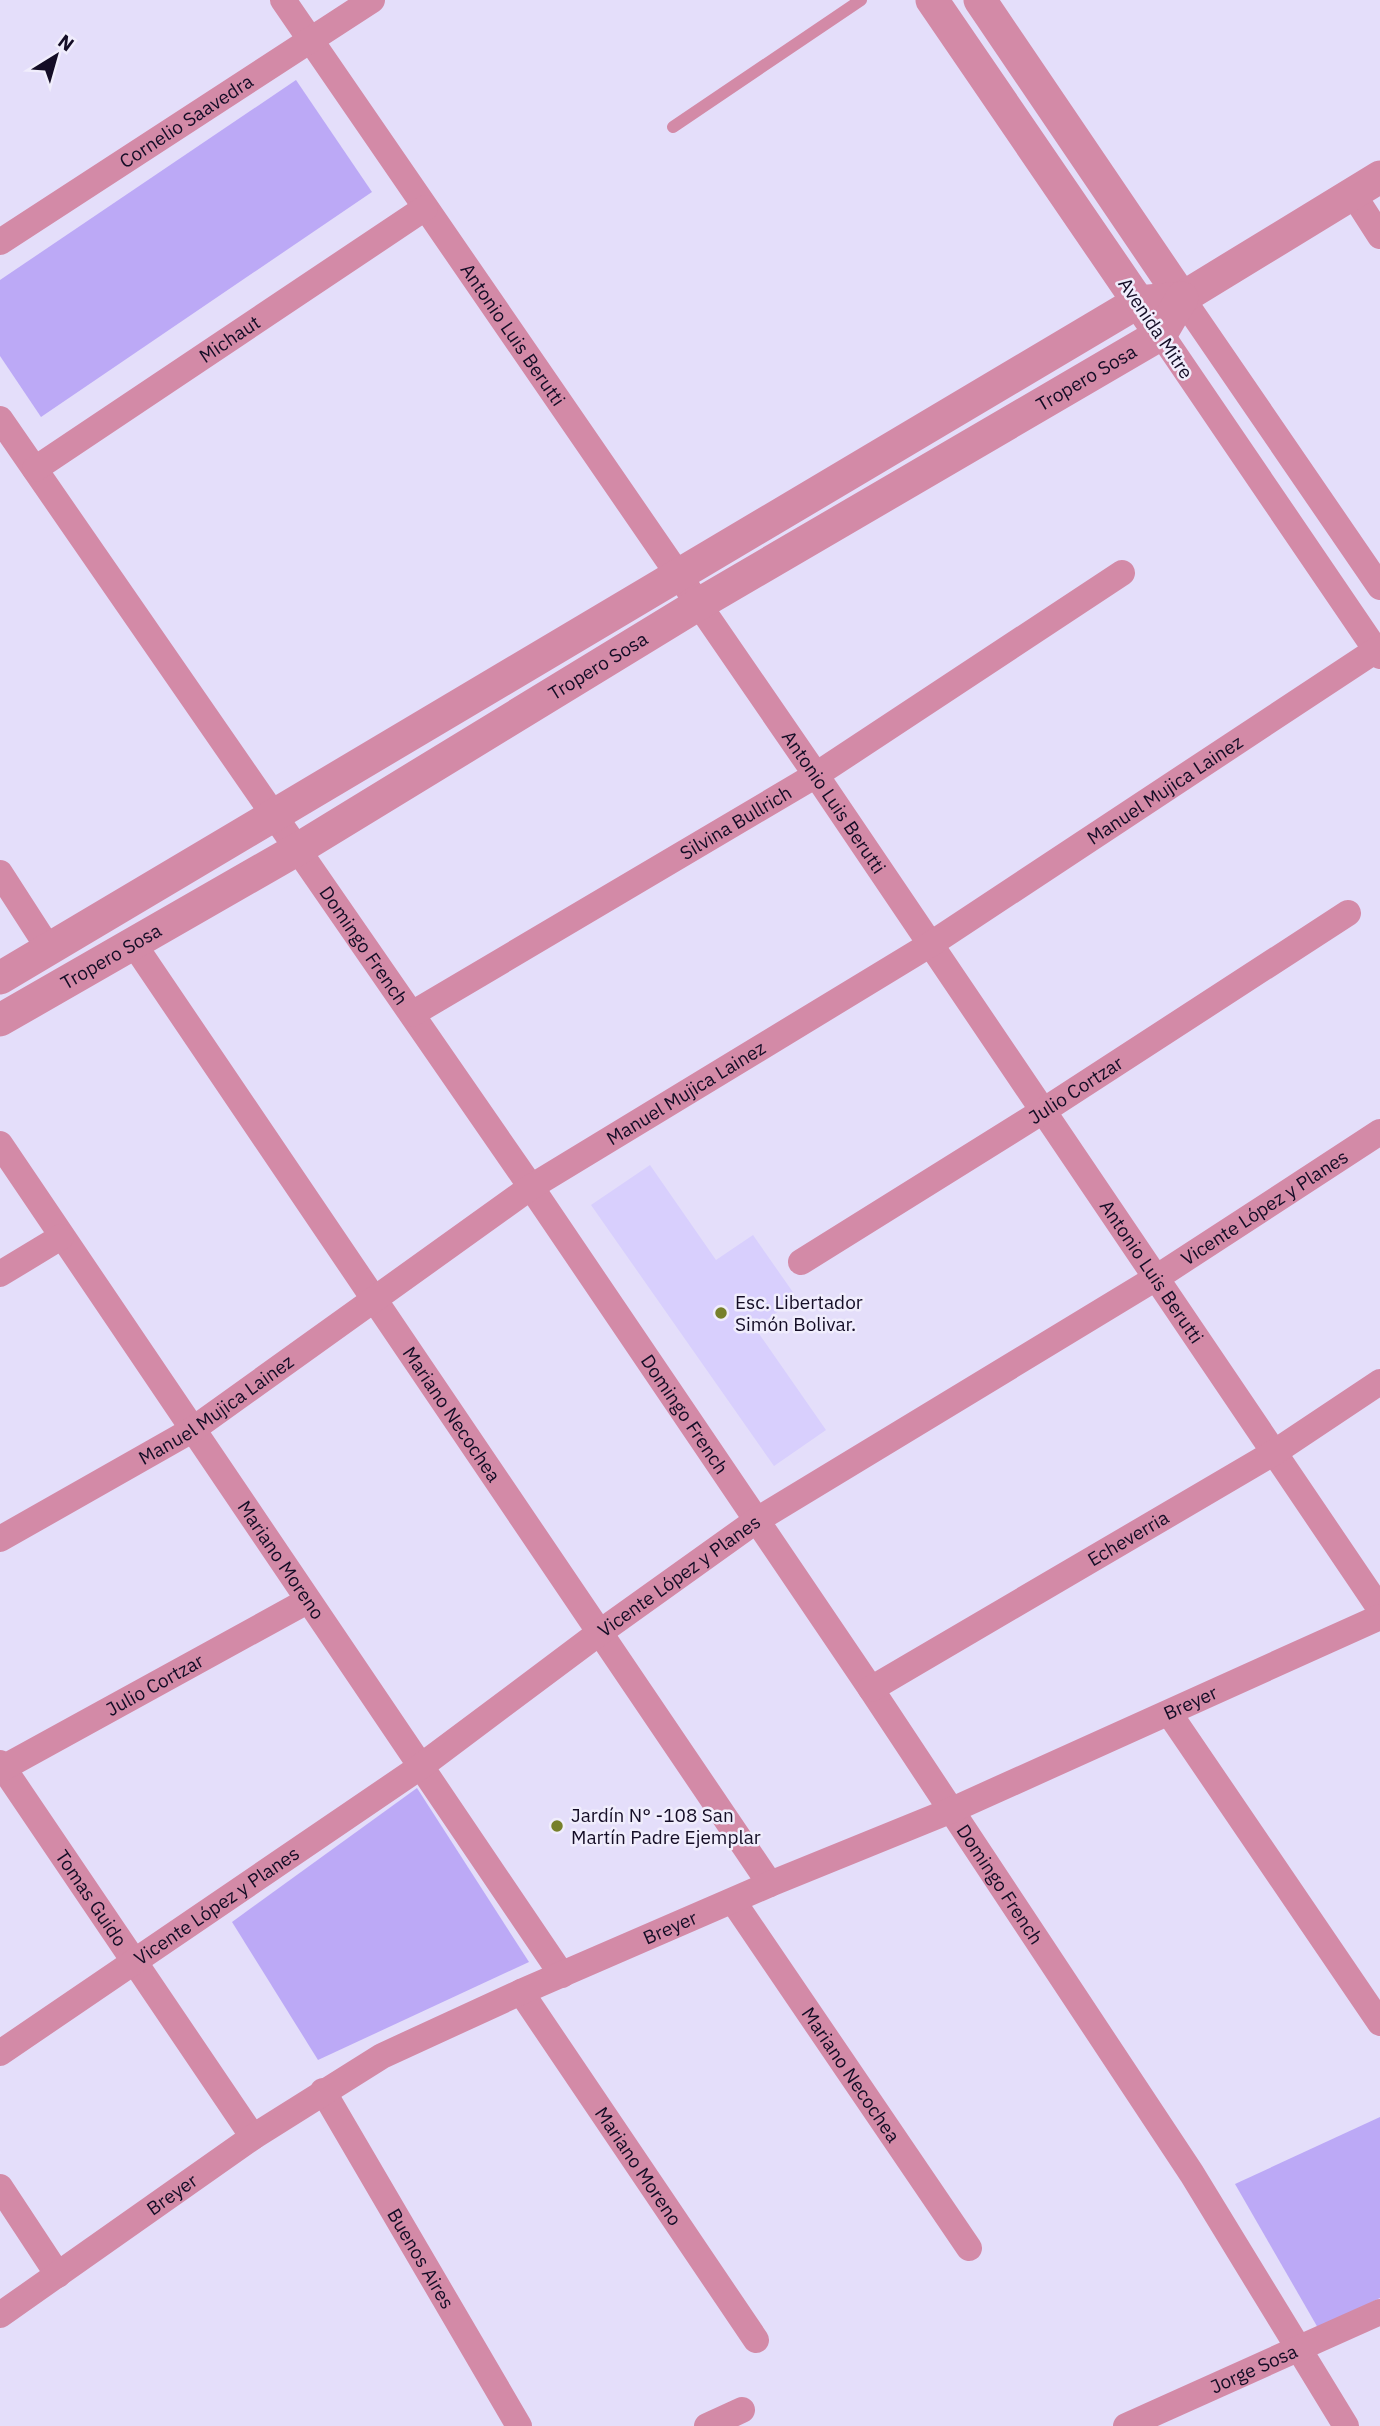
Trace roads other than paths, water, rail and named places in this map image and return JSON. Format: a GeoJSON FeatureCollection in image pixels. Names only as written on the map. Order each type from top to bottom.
{"type":"FeatureCollection","features":[{"type":"Feature","properties":{"kind":"street","name":"Antonio Luis Berutti"},"geometry":{"type":"LineString","coordinates":[[283,0],[816,775],[1380,1609]]}},
{"type":"Feature","properties":{"kind":"street","name":"Cornelio Saavedra"},"geometry":{"type":"LineString","coordinates":[[0,242],[372,0]]}},
{"type":"Feature","properties":{"kind":"street","name":"Avenida Mitre"},"geometry":{"type":"LineString","coordinates":[[932,0],[1378,653]]}},
{"type":"Feature","properties":{"kind":"street","name":"Avenida Mitre"},"geometry":{"type":"LineString","coordinates":[[980,0],[1380,587]]}},
{"type":"Feature","properties":{"kind":"street","name":"Tropero Sosa"},"geometry":{"type":"LineString","coordinates":[[0,978],[1138,302],[1182,298],[1366,186]]}},
{"type":"Feature","properties":{"kind":"street"},"geometry":{"type":"LineString","coordinates":[[1366,186],[1380,236]]}},
{"type":"Feature","properties":{"kind":"street","name":"Michaut"},"geometry":{"type":"LineString","coordinates":[[36,469],[425,208]]}},
{"type":"Feature","properties":{"kind":"street","name":"Tropero Sosa"},"geometry":{"type":"LineString","coordinates":[[0,1020],[298,849],[699,604],[1161,334],[1182,298]]}},
{"type":"Feature","properties":{"kind":"street","name":"Domingo French"},"geometry":{"type":"LineString","coordinates":[[0,419],[531,1187],[871,1689],[1192,2174],[1346,2426]]}},
{"type":"Feature","properties":{"kind":"street","name":"Silvina Bullrich"},"geometry":{"type":"LineString","coordinates":[[412,1014],[816,775],[1122,573]]}},
{"type":"Feature","properties":{"kind":"street","name":"Manuel Mujica Lainez"},"geometry":{"type":"LineString","coordinates":[[0,1539],[192,1430],[531,1187],[931,944],[1378,653]]}},
{"type":"Feature","properties":{"kind":"street"},"geometry":{"type":"LineString","coordinates":[[0,873],[49,949]]}},
{"type":"Feature","properties":{"kind":"street","name":"Julio Cortzar"},"geometry":{"type":"LineString","coordinates":[[801,1262],[1043,1111],[1348,913]]}},
{"type":"Feature","properties":{"kind":"street","name":"Mariano Necochea"},"geometry":{"type":"LineString","coordinates":[[133,943],[770,1884]]}},
{"type":"Feature","properties":{"kind":"street","name":"Vicente López y Planes"},"geometry":{"type":"LineString","coordinates":[[0,2053],[420,1767],[599,1633],[757,1520],[1156,1278],[1380,1132]]}},
{"type":"Feature","properties":{"kind":"street","name":"Mariano Moreno"},"geometry":{"type":"LineString","coordinates":[[0,1144],[562,1975]]}},
{"type":"Feature","properties":{"kind":"street"},"geometry":{"type":"LineString","coordinates":[[0,1274],[61,1237]]}},
{"type":"Feature","properties":{"kind":"street","name":"Echeverria"},"geometry":{"type":"LineString","coordinates":[[871,1689],[1275,1452],[1380,1382]]}},
{"type":"Feature","properties":{"kind":"street","name":"Julio Cortzar"},"geometry":{"type":"LineString","coordinates":[[2,1765],[307,1601]]}},
{"type":"Feature","properties":{"kind":"street","name":"Breyer"},"geometry":{"type":"LineString","coordinates":[[0,2315],[253,2137],[382,2056],[521,1992],[770,1884],[952,1810],[1380,1617]]}},
{"type":"Feature","properties":{"kind":"street"},"geometry":{"type":"LineString","coordinates":[[1169,1713],[1380,2023]]}},
{"type":"Feature","properties":{"kind":"street","name":"Tomas Guido"},"geometry":{"type":"LineString","coordinates":[[2,1765],[253,2137]]}},
{"type":"Feature","properties":{"kind":"street","name":"Mariano Necochea"},"geometry":{"type":"LineString","coordinates":[[733,1900],[969,2248]]}},
{"type":"Feature","properties":{"kind":"street","name":"Mariano Moreno"},"geometry":{"type":"LineString","coordinates":[[521,1992],[756,2340]]}},
{"type":"Feature","properties":{"kind":"street","name":"Buenos Aires"},"geometry":{"type":"LineString","coordinates":[[323,2091],[519,2426]]}},
{"type":"Feature","properties":{"kind":"street"},"geometry":{"type":"LineString","coordinates":[[0,2187],[58,2274]]}},
{"type":"Feature","properties":{"kind":"street","name":"Jorge Sosa"},"geometry":{"type":"LineString","coordinates":[[1126,2426],[1380,2312]]}},
{"type":"Feature","properties":{"kind":"street"},"geometry":{"type":"LineString","coordinates":[[707,2426],[742,2410]]}},
{"type":"Feature","properties":{"kind":"lane"},"geometry":{"type":"LineString","coordinates":[[673,127],[861,0]]}},
{"type":"Feature","properties":{"kind":"place","name":"Esc. Libertador Simón Bolivar."},"geometry":{"type":"Point","coordinates":[721,1313]}},
{"type":"Feature","properties":{"kind":"place","name":"Jardín N° -108 San Martín Padre Ejemplar"},"geometry":{"type":"Point","coordinates":[557,1826]}}]}
